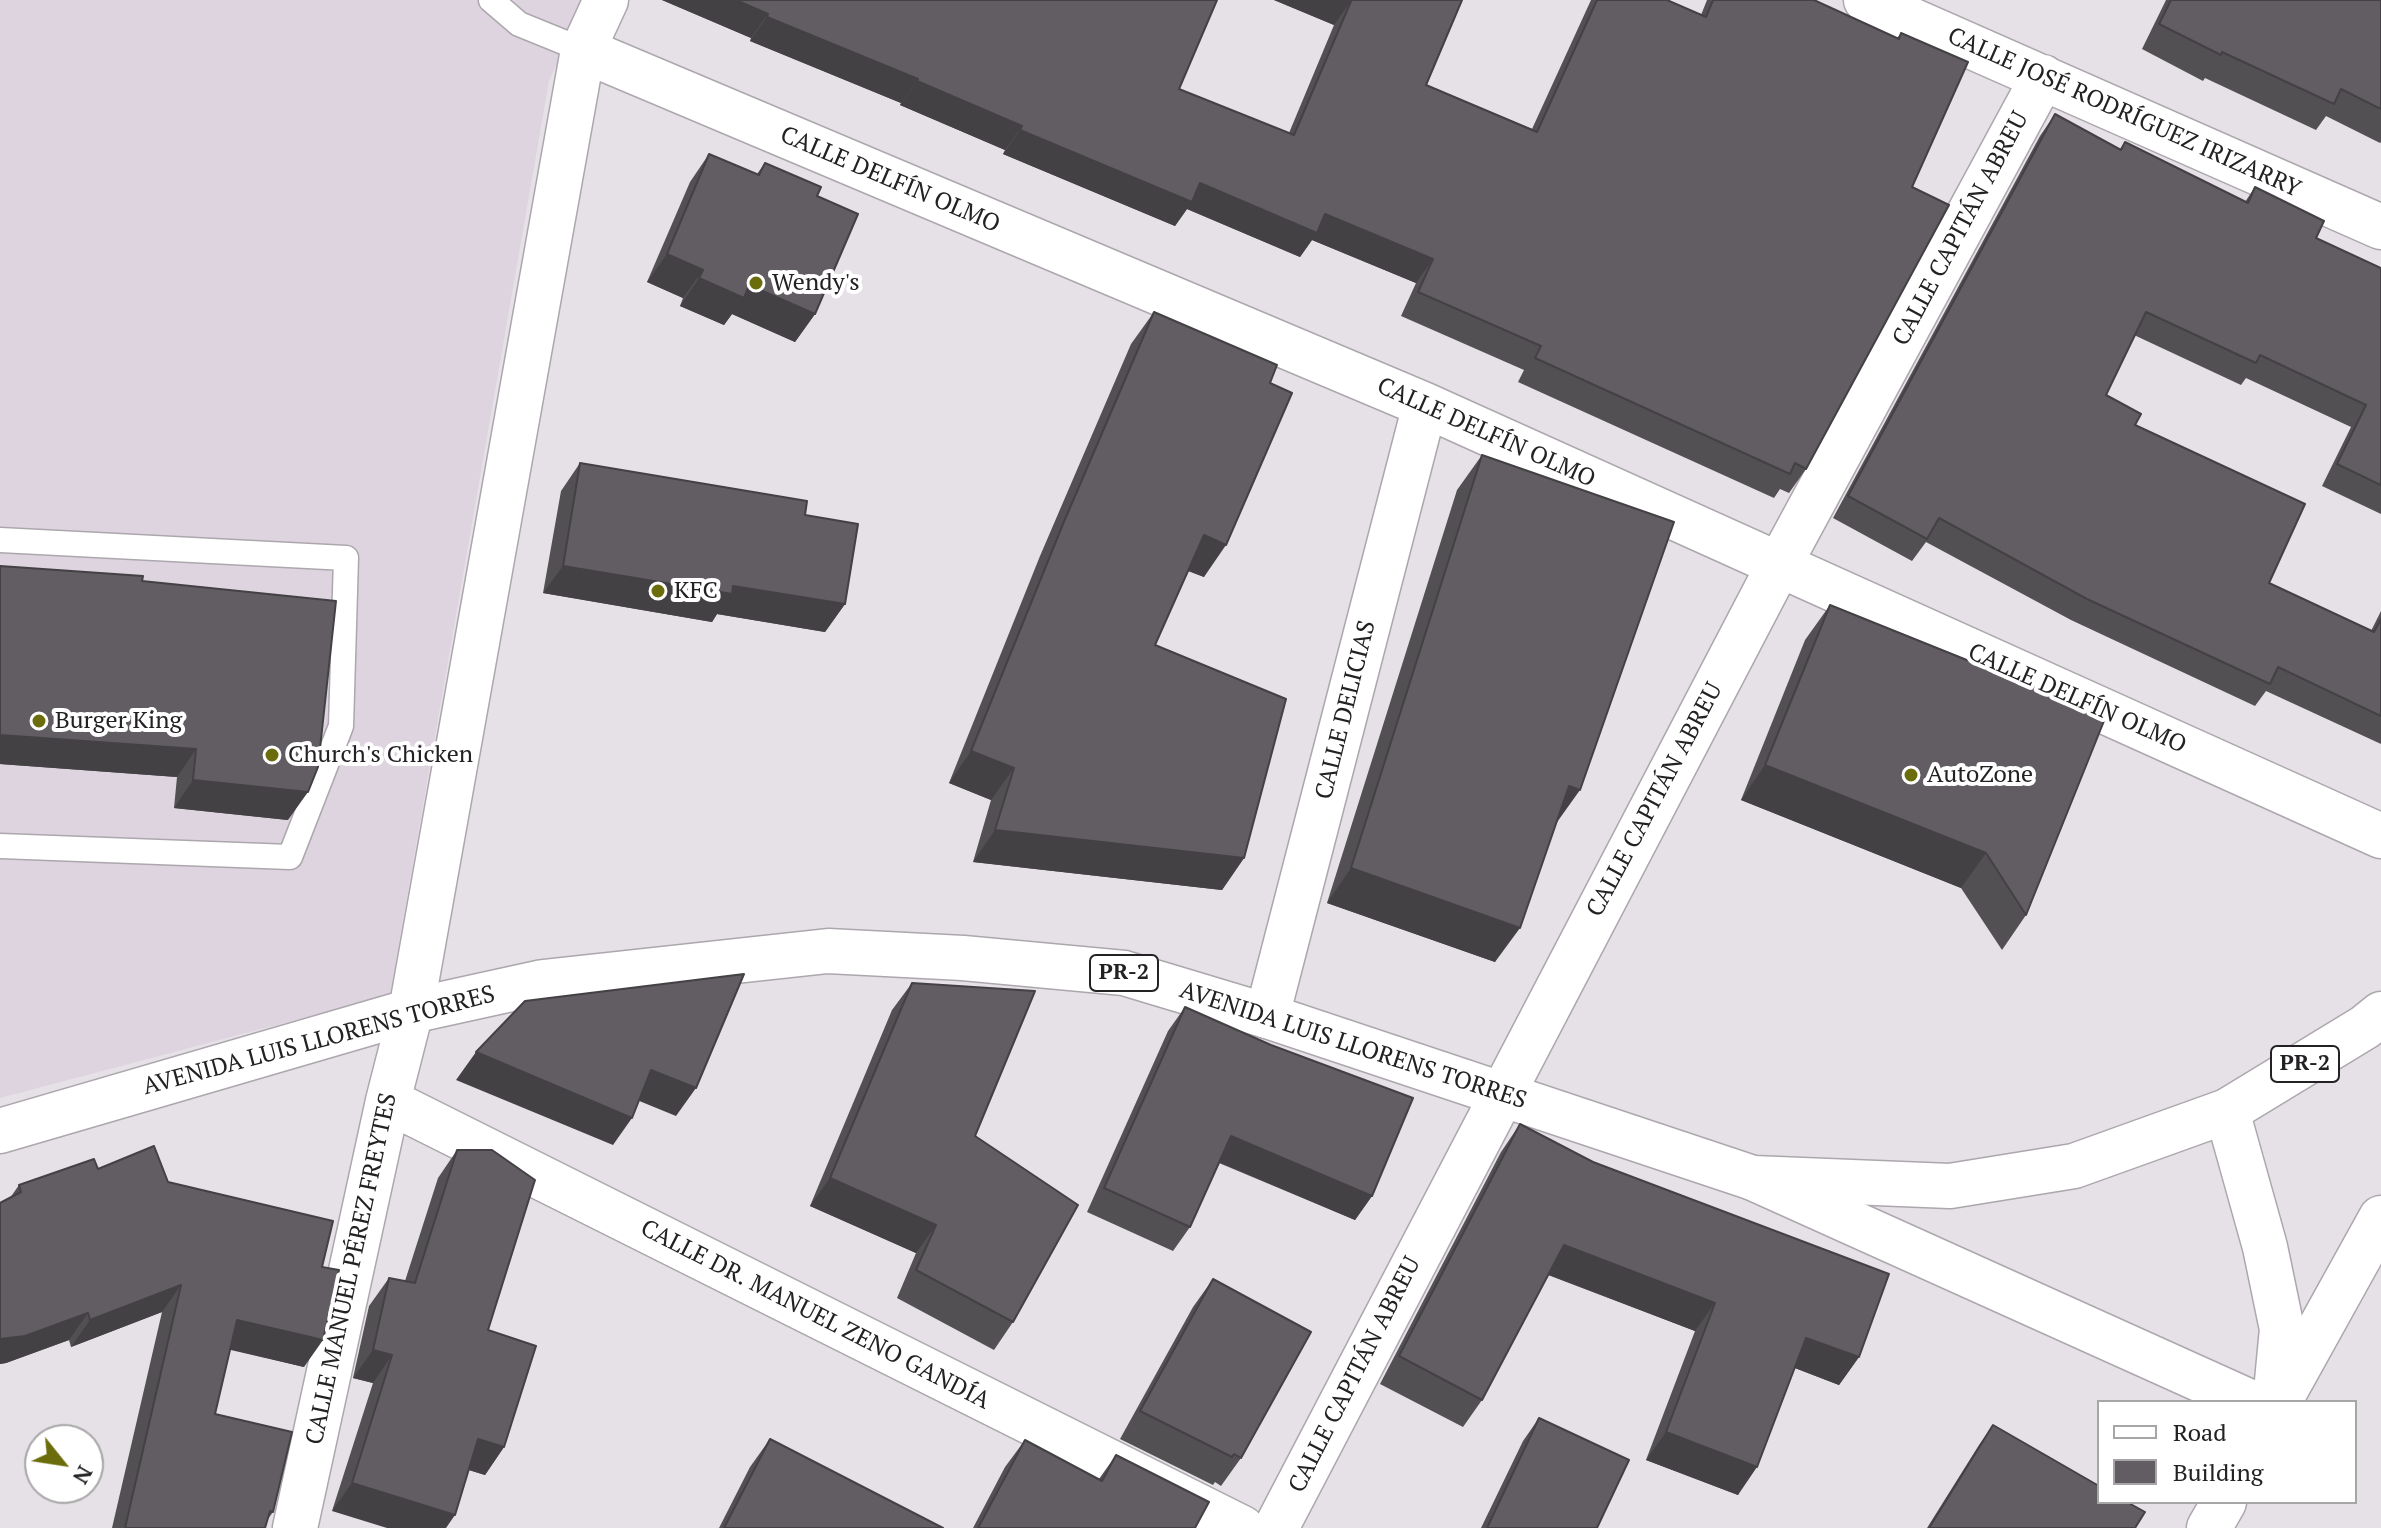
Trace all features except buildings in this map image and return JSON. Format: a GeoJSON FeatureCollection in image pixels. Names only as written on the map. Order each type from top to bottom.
{"type":"FeatureCollection","features":[{"type":"Feature","properties":{"kind":"street","name":"CALLE MANUEL PÉREZ FREYTES"},"geometry":{"type":"LineString","coordinates":[[295,1528],[388,1101],[411,1011],[583,50],[606,0]]}},
{"type":"Feature","properties":{"kind":"street","name":"CALLE JOSÉ RODRÍGUEZ IRIZARRY"},"geometry":{"type":"LineString","coordinates":[[1866,0],[2381,227]]}},
{"type":"Feature","properties":{"kind":"street","name":"CALLE DELFÍN OLMO"},"geometry":{"type":"LineString","coordinates":[[583,50],[1425,405],[2381,836]]}},
{"type":"Feature","properties":{"kind":"street","name":"CALLE CAPITÁN ABREU"},"geometry":{"type":"LineString","coordinates":[[1276,1528],[1779,565],[2043,77]]}},
{"type":"Feature","properties":{"kind":"street","name":"CALLE DELICIAS"},"geometry":{"type":"LineString","coordinates":[[1267,1016],[1425,405]]}},
{"type":"Feature","properties":{"kind":"street","name":"AVENIDA LUIS LLORENS TORRES"},"geometry":{"type":"LineString","coordinates":[[0,1131],[411,1011],[543,982],[828,951],[963,958],[1124,973],[1267,1016],[1753,1178],[1950,1186],[2074,1166],[2227,1111]]}},
{"type":"Feature","properties":{"kind":"street","name":"PR-2"},"geometry":{"type":"LineString","coordinates":[[2227,1111],[2365,1027],[2381,1014]]}},
{"type":"Feature","properties":{"kind":"street","name":"CALLE DR. MANUEL ZENO GANDÍA"},"geometry":{"type":"LineString","coordinates":[[388,1101],[1242,1528]]}},
{"type":"Feature","properties":{"kind":"street"},"geometry":{"type":"LineString","coordinates":[[2227,1111],[2265,1247],[2282,1329],[2277,1400]]}},
{"type":"Feature","properties":{"kind":"street"},"geometry":{"type":"LineString","coordinates":[[1753,1178],[2246,1400]]}},
{"type":"Feature","properties":{"kind":"street"},"geometry":{"type":"LineString","coordinates":[[2278,1400],[2381,1218]]}},
{"type":"Feature","properties":{"kind":"street"},"geometry":{"type":"LineString","coordinates":[[2209,1528],[2223,1504]]}},
{"type":"Feature","properties":{"kind":"lane"},"geometry":{"type":"LineString","coordinates":[[491,0],[519,24],[583,50]]}},
{"type":"Feature","properties":{"kind":"lane"},"geometry":{"type":"LineString","coordinates":[[0,540],[346,558],[341,726],[290,857],[0,846]]}},
{"type":"Feature","properties":{"kind":"shaded area"},"geometry":{"type":"Polygon","coordinates":[[[0,0],[586,0],[549,81],[390,995],[0,1098],[0,0]]]}},
{"type":"Feature","properties":{"kind":"place","name":"Wendy's"},"geometry":{"type":"Point","coordinates":[756,283]}},
{"type":"Feature","properties":{"kind":"place","name":"KFC"},"geometry":{"type":"Point","coordinates":[658,591]}},
{"type":"Feature","properties":{"kind":"place","name":"Burger King"},"geometry":{"type":"Point","coordinates":[39,721]}},
{"type":"Feature","properties":{"kind":"place","name":"Church's Chicken"},"geometry":{"type":"Point","coordinates":[272,755]}},
{"type":"Feature","properties":{"kind":"place","name":"AutoZone"},"geometry":{"type":"Point","coordinates":[1911,775]}}]}
